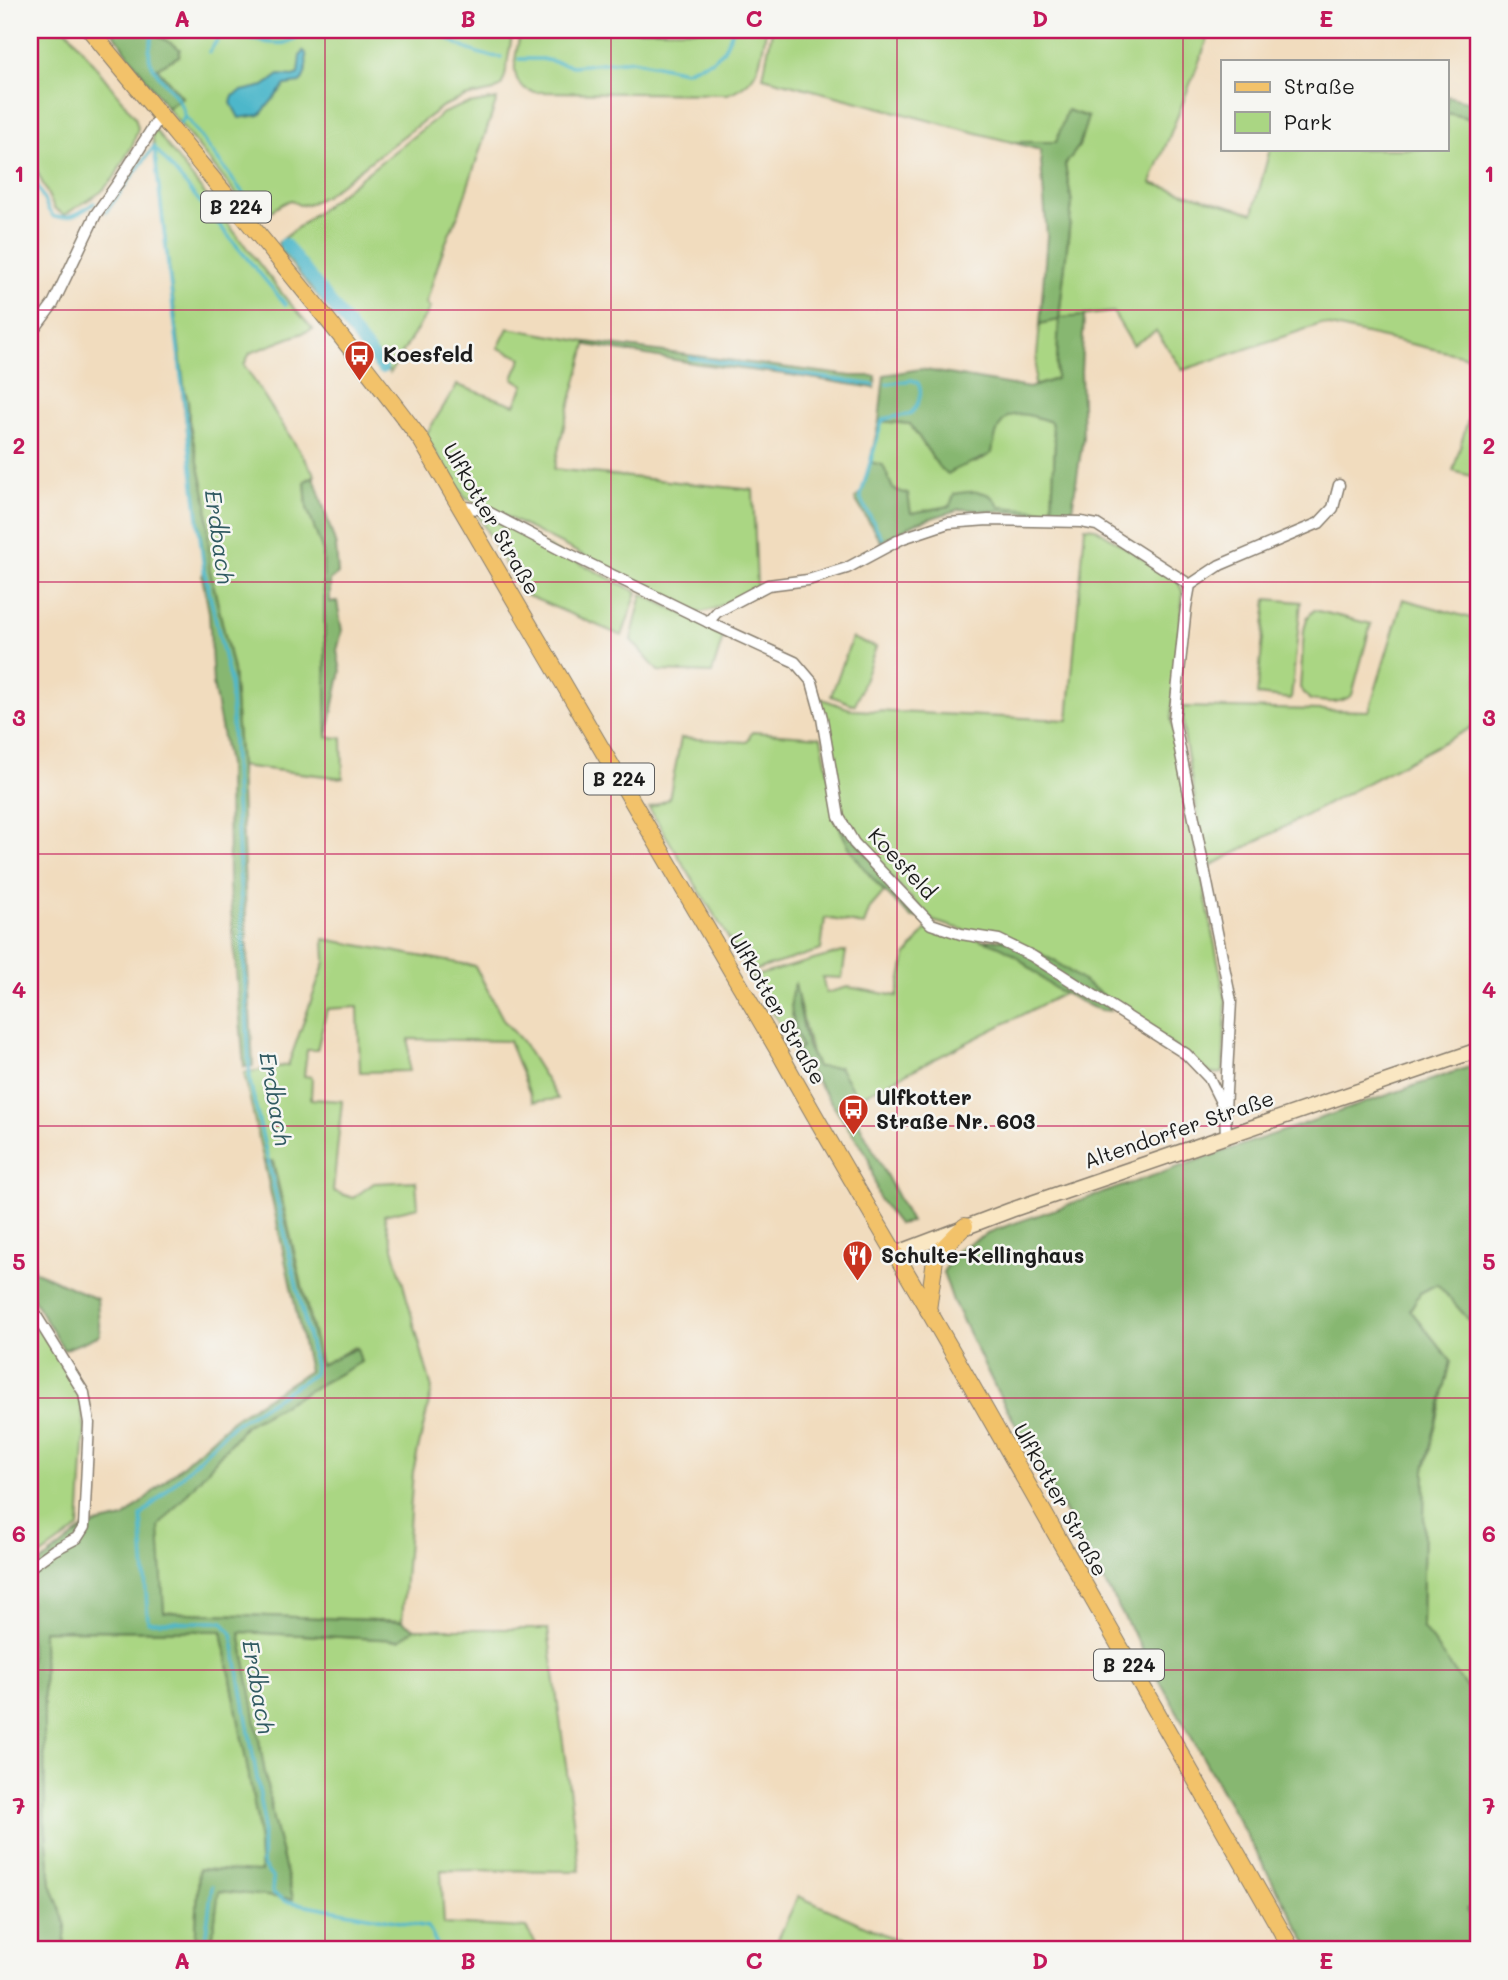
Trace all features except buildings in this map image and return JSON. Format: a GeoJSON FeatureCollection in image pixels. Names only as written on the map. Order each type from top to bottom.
{"type":"FeatureCollection","features":[{"type":"Feature","properties":{"kind":"main road","name":"B 224"},"geometry":{"type":"LineString","coordinates":[[90,30],[160,116]]}},
{"type":"Feature","properties":{"kind":"main road","name":"Ulfkotter Straße"},"geometry":{"type":"LineString","coordinates":[[160,116],[261,236],[421,440],[928,1310],[1292,1950]]}},
{"type":"Feature","properties":{"kind":"main road","name":"Altendorfer Straße"},"geometry":{"type":"LineString","coordinates":[[895,1254],[965,1226],[1478,1050]]}},
{"type":"Feature","properties":{"kind":"main road"},"geometry":{"type":"LineString","coordinates":[[928,1310],[935,1259],[965,1226]]}},
{"type":"Feature","properties":{"kind":"street"},"geometry":{"type":"LineString","coordinates":[[30,335],[53,304],[96,214],[160,116]]}},
{"type":"Feature","properties":{"kind":"street"},"geometry":{"type":"LineString","coordinates":[[708,622],[717,612],[768,585],[808,580],[847,568],[903,538],[948,523],[988,520],[1081,522],[1097,525],[1190,585],[1220,565],[1320,523],[1333,508],[1339,485]]}},
{"type":"Feature","properties":{"kind":"street","name":"Koesfeld"},"geometry":{"type":"LineString","coordinates":[[459,506],[484,510],[708,622],[795,662],[813,682],[839,817],[854,843],[931,924],[961,934],[999,940],[1032,956],[1186,1055],[1209,1078],[1225,1110]]}},
{"type":"Feature","properties":{"kind":"street","name":"Koesfeld"},"geometry":{"type":"LineString","coordinates":[[1190,585],[1174,720],[1231,1002],[1226,1136]]}},
{"type":"Feature","properties":{"kind":"street"},"geometry":{"type":"LineString","coordinates":[[30,1306],[84,1393],[89,1423],[84,1527],[77,1538],[30,1567]]}},
{"type":"Feature","properties":{"kind":"green space"},"geometry":{"type":"Polygon","coordinates":[[[30,30],[67,30],[135,117],[138,128],[133,144],[114,178],[101,192],[64,215],[54,208],[30,156],[30,30]]]}},
{"type":"Feature","properties":{"kind":"green space"},"geometry":{"type":"Polygon","coordinates":[[[111,30],[155,30],[156,34],[180,49],[179,56],[157,68],[182,97],[167,108],[111,30]]]}},
{"type":"Feature","properties":{"kind":"green space"},"geometry":{"type":"Polygon","coordinates":[[[155,30],[513,30],[505,76],[501,86],[494,91],[465,97],[443,106],[325,196],[309,204],[299,205],[291,200],[268,212],[252,214],[167,108],[182,97],[156,68],[179,56],[155,30]]]}},
{"type":"Feature","properties":{"kind":"green space"},"geometry":{"type":"Polygon","coordinates":[[[521,30],[766,30],[760,61],[753,77],[727,94],[534,92],[522,87],[516,78],[516,57],[521,30]]]}},
{"type":"Feature","properties":{"kind":"green space"},"geometry":{"type":"Polygon","coordinates":[[[772,30],[1189,30],[1208,39],[1151,183],[1253,213],[1270,150],[1448,150],[1448,113],[1478,121],[1478,359],[1321,324],[1183,370],[1156,331],[1133,345],[1113,312],[1059,319],[1072,203],[1065,165],[1079,146],[1056,142],[1011,142],[763,77],[772,30]]]}},
{"type":"Feature","properties":{"kind":"green space"},"geometry":{"type":"Polygon","coordinates":[[[1448,96],[1478,104],[1478,120],[1448,113],[1448,96]]]}},
{"type":"Feature","properties":{"kind":"green space"},"geometry":{"type":"Polygon","coordinates":[[[497,99],[458,216],[436,270],[426,304],[430,308],[390,373],[388,370],[380,372],[279,249],[278,243],[443,113],[463,105],[497,99]]]}},
{"type":"Feature","properties":{"kind":"green space"},"geometry":{"type":"Polygon","coordinates":[[[1067,110],[1088,117],[1079,146],[1065,165],[1072,203],[1059,318],[1084,316],[1081,371],[1083,438],[1071,516],[960,509],[916,523],[881,542],[855,499],[861,493],[870,462],[883,465],[893,489],[908,494],[911,513],[950,506],[954,494],[973,492],[988,494],[1000,507],[1052,511],[1055,441],[1051,422],[1027,415],[1010,416],[998,428],[992,453],[948,474],[939,467],[910,424],[879,421],[884,375],[920,369],[1029,388],[1056,379],[1059,320],[1040,324],[1047,236],[1040,150],[1011,142],[1056,142],[1067,110]]]}},
{"type":"Feature","properties":{"kind":"green space"},"geometry":{"type":"Polygon","coordinates":[[[156,131],[288,301],[313,329],[250,353],[244,365],[315,475],[305,481],[307,508],[323,552],[327,737],[342,738],[343,778],[240,766],[233,670],[210,570],[207,503],[185,392],[152,132],[156,131]]]}},
{"type":"Feature","properties":{"kind":"green space"},"geometry":{"type":"Polygon","coordinates":[[[1059,319],[1056,379],[1034,386],[1040,324],[1059,319]]]}},
{"type":"Feature","properties":{"kind":"green space"},"geometry":{"type":"Polygon","coordinates":[[[508,328],[587,342],[554,469],[753,490],[757,587],[714,609],[698,613],[465,498],[425,436],[457,385],[515,405],[524,385],[513,378],[522,358],[498,348],[508,328]]]}},
{"type":"Feature","properties":{"kind":"green space"},"geometry":{"type":"Polygon","coordinates":[[[587,342],[851,376],[876,376],[875,388],[699,364],[587,345],[587,342]]]}},
{"type":"Feature","properties":{"kind":"green space"},"geometry":{"type":"Polygon","coordinates":[[[1478,385],[1478,478],[1453,471],[1478,385]]]}},
{"type":"Feature","properties":{"kind":"green space"},"geometry":{"type":"Polygon","coordinates":[[[185,392],[207,503],[210,570],[233,670],[240,766],[253,1066],[244,1067],[229,886],[228,764],[213,684],[209,612],[202,576],[205,569],[182,393],[185,392]]]}},
{"type":"Feature","properties":{"kind":"green space"},"geometry":{"type":"Polygon","coordinates":[[[1029,414],[1051,422],[1055,441],[1052,512],[950,506],[911,514],[893,489],[883,466],[870,462],[879,421],[910,424],[939,467],[978,462],[991,453],[995,434],[1004,418],[1029,414]]]}},
{"type":"Feature","properties":{"kind":"green space"},"geometry":{"type":"Polygon","coordinates":[[[314,477],[336,546],[338,574],[330,580],[330,602],[337,601],[342,631],[337,651],[341,671],[327,737],[323,552],[307,508],[305,481],[314,477]]]}},
{"type":"Feature","properties":{"kind":"green space"},"geometry":{"type":"Polygon","coordinates":[[[483,514],[637,592],[622,636],[521,593],[479,517],[483,514]]]}},
{"type":"Feature","properties":{"kind":"green space"},"geometry":{"type":"Polygon","coordinates":[[[1085,527],[1095,528],[1178,581],[1183,593],[1171,719],[1226,1002],[1223,1073],[1212,1074],[1056,962],[1014,940],[933,921],[857,842],[842,815],[817,697],[853,710],[1068,720],[1085,527]]]}},
{"type":"Feature","properties":{"kind":"green space"},"geometry":{"type":"Polygon","coordinates":[[[642,594],[724,634],[712,673],[658,671],[631,640],[642,594]]]}},
{"type":"Feature","properties":{"kind":"green space"},"geometry":{"type":"Polygon","coordinates":[[[1267,599],[1301,602],[1291,699],[1257,695],[1267,599]]]}},
{"type":"Feature","properties":{"kind":"green space"},"geometry":{"type":"Polygon","coordinates":[[[1403,599],[1478,620],[1478,724],[1207,868],[1184,736],[1182,707],[1369,711],[1403,599]]]}},
{"type":"Feature","properties":{"kind":"green space"},"geometry":{"type":"Polygon","coordinates":[[[1314,610],[1371,624],[1352,695],[1342,700],[1310,700],[1300,688],[1304,630],[1307,618],[1314,610]]]}},
{"type":"Feature","properties":{"kind":"green space"},"geometry":{"type":"Polygon","coordinates":[[[852,638],[876,647],[855,705],[831,696],[852,638]]]}},
{"type":"Feature","properties":{"kind":"green space"},"geometry":{"type":"Polygon","coordinates":[[[752,732],[821,737],[837,817],[862,865],[884,892],[870,908],[864,925],[825,918],[821,950],[749,972],[649,808],[669,799],[681,738],[747,742],[752,732]]]}},
{"type":"Feature","properties":{"kind":"green space"},"geometry":{"type":"Polygon","coordinates":[[[837,817],[918,918],[912,918],[867,872],[848,845],[837,817]]]}},
{"type":"Feature","properties":{"kind":"green space"},"geometry":{"type":"Polygon","coordinates":[[[929,926],[994,943],[1010,950],[1047,983],[1065,993],[858,1098],[839,1068],[817,1067],[811,1053],[795,985],[792,1016],[801,1048],[797,1052],[751,977],[846,951],[842,978],[822,977],[826,993],[848,987],[897,996],[906,956],[929,926]]]}},
{"type":"Feature","properties":{"kind":"green space"},"geometry":{"type":"Polygon","coordinates":[[[324,939],[475,966],[504,1021],[522,1041],[558,1099],[533,1102],[509,1041],[409,1039],[409,1071],[360,1072],[358,1007],[327,1009],[317,1050],[307,1050],[304,1076],[312,1077],[311,1099],[342,1101],[333,1191],[353,1198],[374,1183],[416,1181],[418,1207],[384,1215],[432,1389],[413,1472],[402,1621],[164,1612],[158,1526],[246,1425],[361,1362],[357,1348],[354,1347],[321,1366],[273,1161],[264,1162],[244,1073],[288,1065],[325,962],[324,939]]]}},
{"type":"Feature","properties":{"kind":"green space"},"geometry":{"type":"Polygon","coordinates":[[[981,940],[1015,940],[1056,962],[1103,995],[1111,1011],[1095,1008],[1058,990],[1009,951],[981,940]]]}},
{"type":"Feature","properties":{"kind":"green space"},"geometry":{"type":"Polygon","coordinates":[[[795,984],[807,1046],[817,1067],[839,1067],[858,1098],[853,1112],[911,1222],[898,1224],[879,1199],[868,1157],[797,1052],[801,1047],[791,1007],[795,984]]]}},
{"type":"Feature","properties":{"kind":"green space"},"geometry":{"type":"Polygon","coordinates":[[[1478,1064],[1478,1330],[1437,1284],[1420,1293],[1410,1310],[1451,1361],[1425,1469],[1422,1627],[1478,1704],[1478,1901],[1467,1909],[1478,1934],[1478,1950],[1311,1950],[997,1391],[953,1301],[943,1272],[958,1249],[995,1230],[1478,1064]]]}},
{"type":"Feature","properties":{"kind":"green space"},"geometry":{"type":"Polygon","coordinates":[[[272,1161],[320,1365],[357,1348],[361,1362],[246,1425],[159,1526],[164,1612],[402,1621],[415,1629],[399,1640],[240,1632],[273,1819],[293,1899],[219,1891],[211,1950],[195,1950],[199,1869],[261,1872],[257,1820],[222,1631],[43,1630],[45,1821],[51,1884],[66,1926],[64,1950],[30,1950],[30,1571],[87,1526],[124,1518],[236,1417],[309,1371],[264,1162],[272,1161]]]}},
{"type":"Feature","properties":{"kind":"green space"},"geometry":{"type":"Polygon","coordinates":[[[30,1222],[34,1271],[97,1299],[100,1335],[64,1350],[30,1294],[30,1222]]]}},
{"type":"Feature","properties":{"kind":"green space"},"geometry":{"type":"Polygon","coordinates":[[[1437,1284],[1478,1330],[1478,1704],[1422,1627],[1425,1469],[1451,1361],[1410,1310],[1420,1293],[1437,1284]]]}},
{"type":"Feature","properties":{"kind":"green space"},"geometry":{"type":"Polygon","coordinates":[[[30,1313],[79,1394],[85,1429],[79,1528],[30,1563],[30,1313]]]}},
{"type":"Feature","properties":{"kind":"green space"},"geometry":{"type":"Polygon","coordinates":[[[415,1629],[548,1629],[580,1871],[441,1870],[444,1924],[526,1928],[540,1950],[211,1950],[218,1891],[293,1898],[273,1819],[240,1632],[399,1640],[415,1629]]]}},
{"type":"Feature","properties":{"kind":"green space"},"geometry":{"type":"Polygon","coordinates":[[[43,1630],[222,1631],[257,1820],[261,1873],[199,1869],[195,1950],[64,1950],[66,1926],[51,1884],[45,1821],[43,1630]]]}},
{"type":"Feature","properties":{"kind":"green space"},"geometry":{"type":"Polygon","coordinates":[[[798,1896],[917,1949],[773,1950],[798,1896]]]}},
{"type":"Feature","properties":{"kind":"water"},"geometry":{"type":"Polygon","coordinates":[[[303,51],[306,53],[306,65],[300,83],[285,85],[260,115],[239,118],[231,103],[233,96],[264,86],[279,75],[298,74],[303,51]]]}},
{"type":"Feature","properties":{"kind":"waterway","name":"Erdbach"},"geometry":{"type":"LineString","coordinates":[[153,30],[149,50],[151,63],[182,107],[185,116],[180,124]]}},
{"type":"Feature","properties":{"kind":"waterway"},"geometry":{"type":"LineString","coordinates":[[202,30],[219,36]]}},
{"type":"Feature","properties":{"kind":"waterway"},"geometry":{"type":"LineString","coordinates":[[209,52],[220,36],[284,43],[310,30]]}},
{"type":"Feature","properties":{"kind":"waterway"},"geometry":{"type":"LineString","coordinates":[[437,30],[467,49],[501,57]]}},
{"type":"Feature","properties":{"kind":"waterway"},"geometry":{"type":"LineString","coordinates":[[519,59],[542,59],[573,66],[632,60],[685,71],[713,60],[723,51],[733,30]]}},
{"type":"Feature","properties":{"kind":"waterway"},"geometry":{"type":"LineString","coordinates":[[185,116],[255,209]]}},
{"type":"Feature","properties":{"kind":"waterway","name":"Erdbach"},"geometry":{"type":"LineString","coordinates":[[154,146],[204,570],[230,681],[250,1082],[315,1366],[314,1374],[232,1426],[141,1516],[148,1622],[223,1622],[232,1634],[263,1813],[262,1864],[273,1879],[272,1892],[285,1901],[428,1927],[440,1950]]}},
{"type":"Feature","properties":{"kind":"waterway"},"geometry":{"type":"LineString","coordinates":[[106,212],[153,148]]}},
{"type":"Feature","properties":{"kind":"waterway"},"geometry":{"type":"LineString","coordinates":[[155,148],[286,305]]}},
{"type":"Feature","properties":{"kind":"waterway"},"geometry":{"type":"LineString","coordinates":[[30,170],[54,217],[76,214],[94,203]]}},
{"type":"Feature","properties":{"kind":"waterway"},"geometry":{"type":"LineString","coordinates":[[285,244],[382,368]]}},
{"type":"Feature","properties":{"kind":"waterway"},"geometry":{"type":"LineString","coordinates":[[690,358],[874,385]]}},
{"type":"Feature","properties":{"kind":"waterway"},"geometry":{"type":"LineString","coordinates":[[882,538],[861,500],[861,495],[882,421],[908,415],[916,407],[920,393],[918,383],[912,380],[887,384]]}},
{"type":"Feature","properties":{"kind":"waterway","name":"Erdbach"},"geometry":{"type":"LineString","coordinates":[[204,1950],[212,1886]]}},
{"type":"Feature","properties":{"kind":"place","name":"Koesfeld"},"geometry":{"type":"Point","coordinates":[360,382]}},
{"type":"Feature","properties":{"kind":"place","name":"Ulfkotter Straße Nr. 603"},"geometry":{"type":"Point","coordinates":[853,1137]}},
{"type":"Feature","properties":{"kind":"place","name":"Schulte-Kellinghaus"},"geometry":{"type":"Point","coordinates":[858,1283]}}]}
